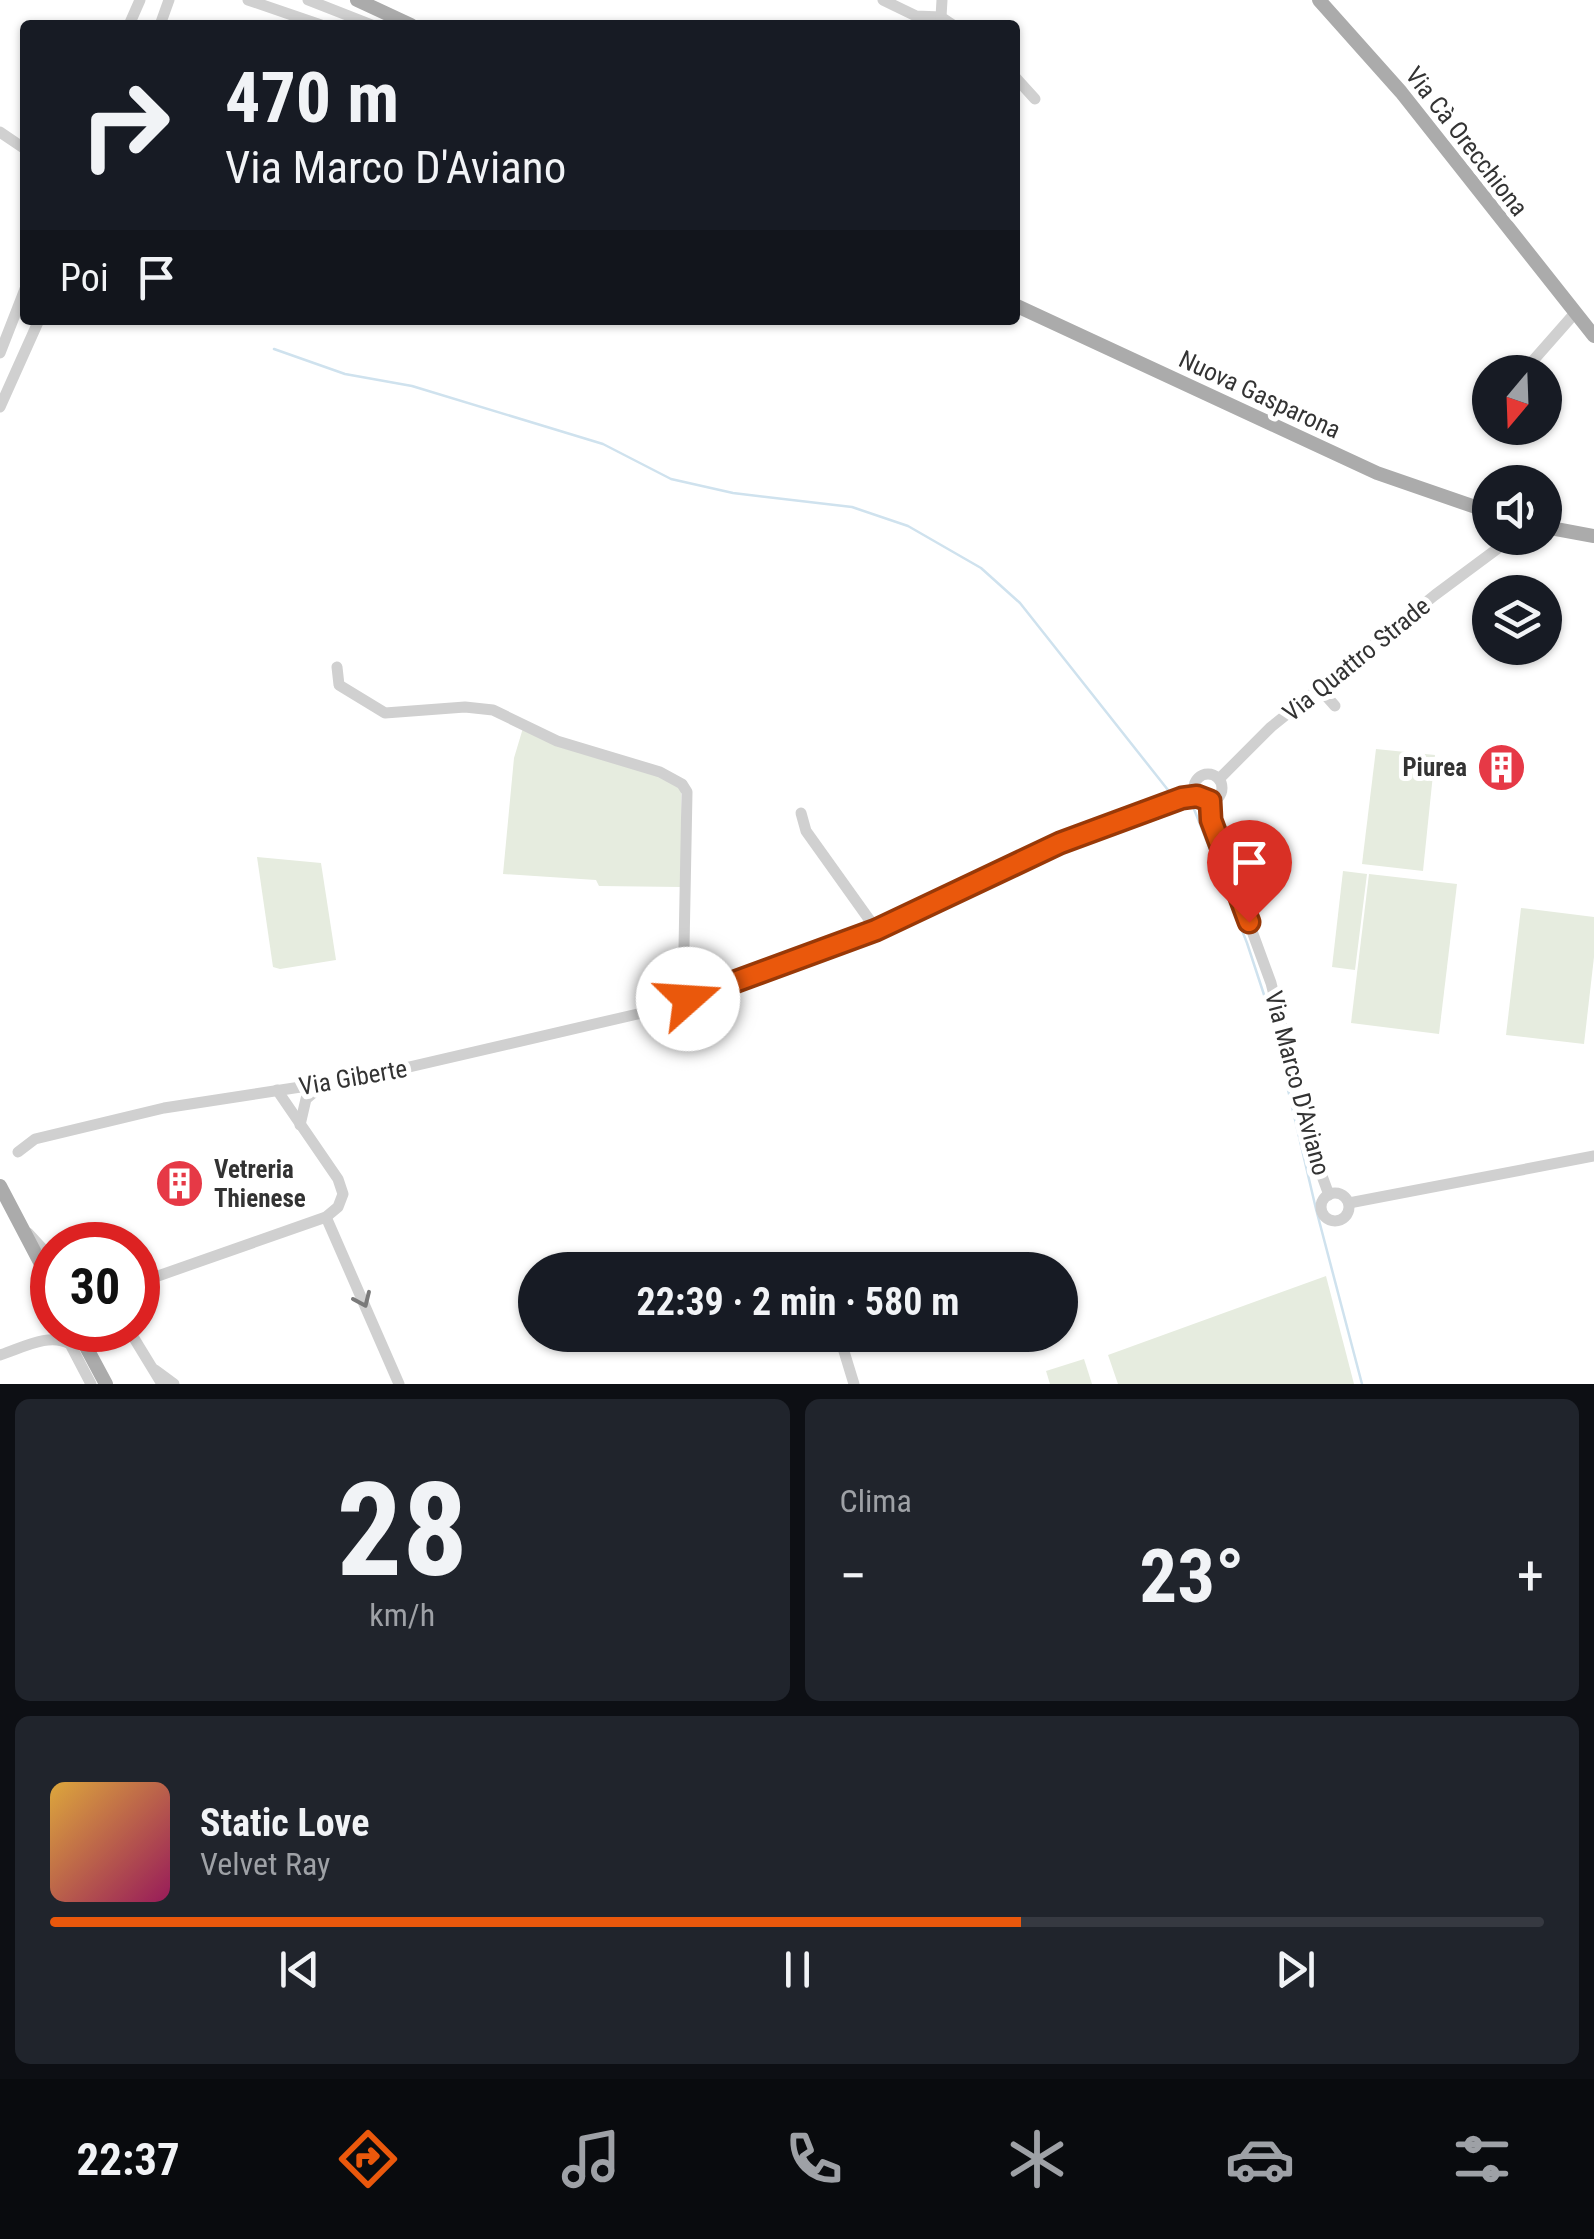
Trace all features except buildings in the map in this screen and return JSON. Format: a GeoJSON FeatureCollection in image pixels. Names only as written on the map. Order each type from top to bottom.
{"type":"FeatureCollection","features":[{"type":"Feature","properties":{"kind":"main road"},"geometry":{"type":"LineString","coordinates":[[357,0],[400,20]]}},
{"type":"Feature","properties":{"kind":"main road","name":"Via Cà Orecchiona"},"geometry":{"type":"LineString","coordinates":[[1318,0],[1401,92],[1594,336]]}},
{"type":"Feature","properties":{"kind":"main road","name":"Nuova Gasparona"},"geometry":{"type":"LineString","coordinates":[[1020,307],[1376,472],[1472,506]]}},
{"type":"Feature","properties":{"kind":"main road"},"geometry":{"type":"LineString","coordinates":[[1562,530],[1594,536]]}},
{"type":"Feature","properties":{"kind":"main road"},"geometry":{"type":"LineString","coordinates":[[0,1186],[30,1244]]}},
{"type":"Feature","properties":{"kind":"main road"},"geometry":{"type":"LineString","coordinates":[[88,1352],[106,1384]]}},
{"type":"Feature","properties":{"kind":"street"},"geometry":{"type":"LineString","coordinates":[[248,0],[306,20]]}},
{"type":"Feature","properties":{"kind":"street"},"geometry":{"type":"LineString","coordinates":[[308,0],[359,20]]}},
{"type":"Feature","properties":{"kind":"street"},"geometry":{"type":"LineString","coordinates":[[883,0],[916,16],[946,20]]}},
{"type":"Feature","properties":{"kind":"street"},"geometry":{"type":"LineString","coordinates":[[941,17],[942,0]]}},
{"type":"Feature","properties":{"kind":"street"},"geometry":{"type":"LineString","coordinates":[[1020,82],[1035,99]]}},
{"type":"Feature","properties":{"kind":"street"},"geometry":{"type":"LineString","coordinates":[[0,353],[5,327],[20,299]]}},
{"type":"Feature","properties":{"kind":"street"},"geometry":{"type":"LineString","coordinates":[[1538,355],[1575,313]]}},
{"type":"Feature","properties":{"kind":"street"},"geometry":{"type":"LineString","coordinates":[[0,407],[37,325]]}},
{"type":"Feature","properties":{"kind":"street","name":"Via Quattro Strade"},"geometry":{"type":"LineString","coordinates":[[1219,779],[1261,736],[1486,555]]}},
{"type":"Feature","properties":{"kind":"street"},"geometry":{"type":"LineString","coordinates":[[337,667],[339,685],[384,713],[465,707],[493,710],[557,741],[626,761],[682,784],[687,792],[684,948],[688,999]]}},
{"type":"Feature","properties":{"kind":"street"},"geometry":{"type":"LineString","coordinates":[[1320,688],[1335,706]]}},
{"type":"Feature","properties":{"kind":"street"},"geometry":{"type":"LineString","coordinates":[[1211,774],[1219,779],[1220,795],[1210,801],[1197,796],[1194,787],[1202,776],[1211,774]]}},
{"type":"Feature","properties":{"kind":"street","name":"Via Giberte"},"geometry":{"type":"LineString","coordinates":[[18,1152],[35,1139],[164,1108],[324,1084],[497,1048],[688,999],[876,930],[1060,843],[1197,796]]}},
{"type":"Feature","properties":{"kind":"street","name":"Via Marco D'Aviano"},"geometry":{"type":"LineString","coordinates":[[1210,801],[1211,820],[1270,983],[1314,1154],[1329,1195]]}},
{"type":"Feature","properties":{"kind":"street"},"geometry":{"type":"LineString","coordinates":[[800,812],[806,830],[876,930]]}},
{"type":"Feature","properties":{"kind":"street"},"geometry":{"type":"LineString","coordinates":[[300,1125],[303,1106],[312,1092],[324,1084]]}},
{"type":"Feature","properties":{"kind":"street"},"geometry":{"type":"LineString","coordinates":[[293,1088],[303,1106]]}},
{"type":"Feature","properties":{"kind":"street"},"geometry":{"type":"LineString","coordinates":[[288,1106],[293,1088]]}},
{"type":"Feature","properties":{"kind":"street"},"geometry":{"type":"LineString","coordinates":[[160,1275],[326,1217],[338,1207],[343,1194],[338,1179],[277,1090]]}},
{"type":"Feature","properties":{"kind":"street"},"geometry":{"type":"LineString","coordinates":[[1349,1203],[1594,1156]]}},
{"type":"Feature","properties":{"kind":"street"},"geometry":{"type":"LineString","coordinates":[[1340,1194],[1349,1203],[1343,1219],[1329,1220],[1321,1208],[1329,1195],[1340,1194]]}},
{"type":"Feature","properties":{"kind":"street"},"geometry":{"type":"LineString","coordinates":[[326,1217],[399,1384]]}},
{"type":"Feature","properties":{"kind":"street"},"geometry":{"type":"LineString","coordinates":[[19,1224],[30,1236]]}},
{"type":"Feature","properties":{"kind":"street"},"geometry":{"type":"LineString","coordinates":[[0,1354],[54,1338],[65,1340],[91,1384]]}},
{"type":"Feature","properties":{"kind":"street"},"geometry":{"type":"LineString","coordinates":[[142,1352],[162,1384]]}},
{"type":"Feature","properties":{"kind":"street"},"geometry":{"type":"LineString","coordinates":[[844,1352],[854,1384]]}},
{"type":"Feature","properties":{"kind":"street"},"geometry":{"type":"LineString","coordinates":[[151,1368],[174,1384]]}},
{"type":"Feature","properties":{"kind":"shaded area"},"geometry":{"type":"Polygon","coordinates":[[[523,728],[674,778],[681,789],[681,887],[599,886],[596,880],[503,874],[514,758],[523,728]]]}},
{"type":"Feature","properties":{"kind":"shaded area"},"geometry":{"type":"Polygon","coordinates":[[[1376,749],[1435,755],[1423,871],[1362,864],[1376,749]]]}},
{"type":"Feature","properties":{"kind":"shaded area"},"geometry":{"type":"Polygon","coordinates":[[[257,857],[321,863],[336,960],[273,967],[257,857]]]}},
{"type":"Feature","properties":{"kind":"shaded area"},"geometry":{"type":"Polygon","coordinates":[[[1343,871],[1367,874],[1355,970],[1332,967],[1343,871]]]}},
{"type":"Feature","properties":{"kind":"shaded area"},"geometry":{"type":"Polygon","coordinates":[[[1369,874],[1457,884],[1439,1034],[1351,1023],[1369,874]]]}},
{"type":"Feature","properties":{"kind":"shaded area"},"geometry":{"type":"Polygon","coordinates":[[[1521,908],[1594,917],[1594,957],[1584,1044],[1506,1035],[1521,908]]]}},
{"type":"Feature","properties":{"kind":"shaded area"},"geometry":{"type":"Polygon","coordinates":[[[1326,1276],[1354,1384],[1118,1384],[1108,1355],[1326,1276]]]}},
{"type":"Feature","properties":{"kind":"shaded area"},"geometry":{"type":"Polygon","coordinates":[[[1084,1359],[1092,1384],[1050,1384],[1046,1371],[1084,1359]]]}},
{"type":"Feature","properties":{"kind":"waterway"},"geometry":{"type":"LineString","coordinates":[[274,349],[345,374],[412,386],[603,444],[671,479],[733,493],[852,507],[908,526],[981,568],[1020,603],[1168,790]]}},
{"type":"Feature","properties":{"kind":"waterway"},"geometry":{"type":"LineString","coordinates":[[1192,804],[1270,1013],[1362,1384]]}},
{"type":"Feature","properties":{"kind":"place","name":"Piurea"},"geometry":{"type":"Point","coordinates":[1502,767]}},
{"type":"Feature","properties":{"kind":"place","name":"Vetreria Thienese"},"geometry":{"type":"Point","coordinates":[179,1183]}},
{"type":"Feature","properties":{"kind":"route"},"geometry":{"type":"LineString","coordinates":[[688,999],[876,930],[1060,843],[1182,798],[1197,796],[1210,801],[1211,820],[1249,922]]}}]}
